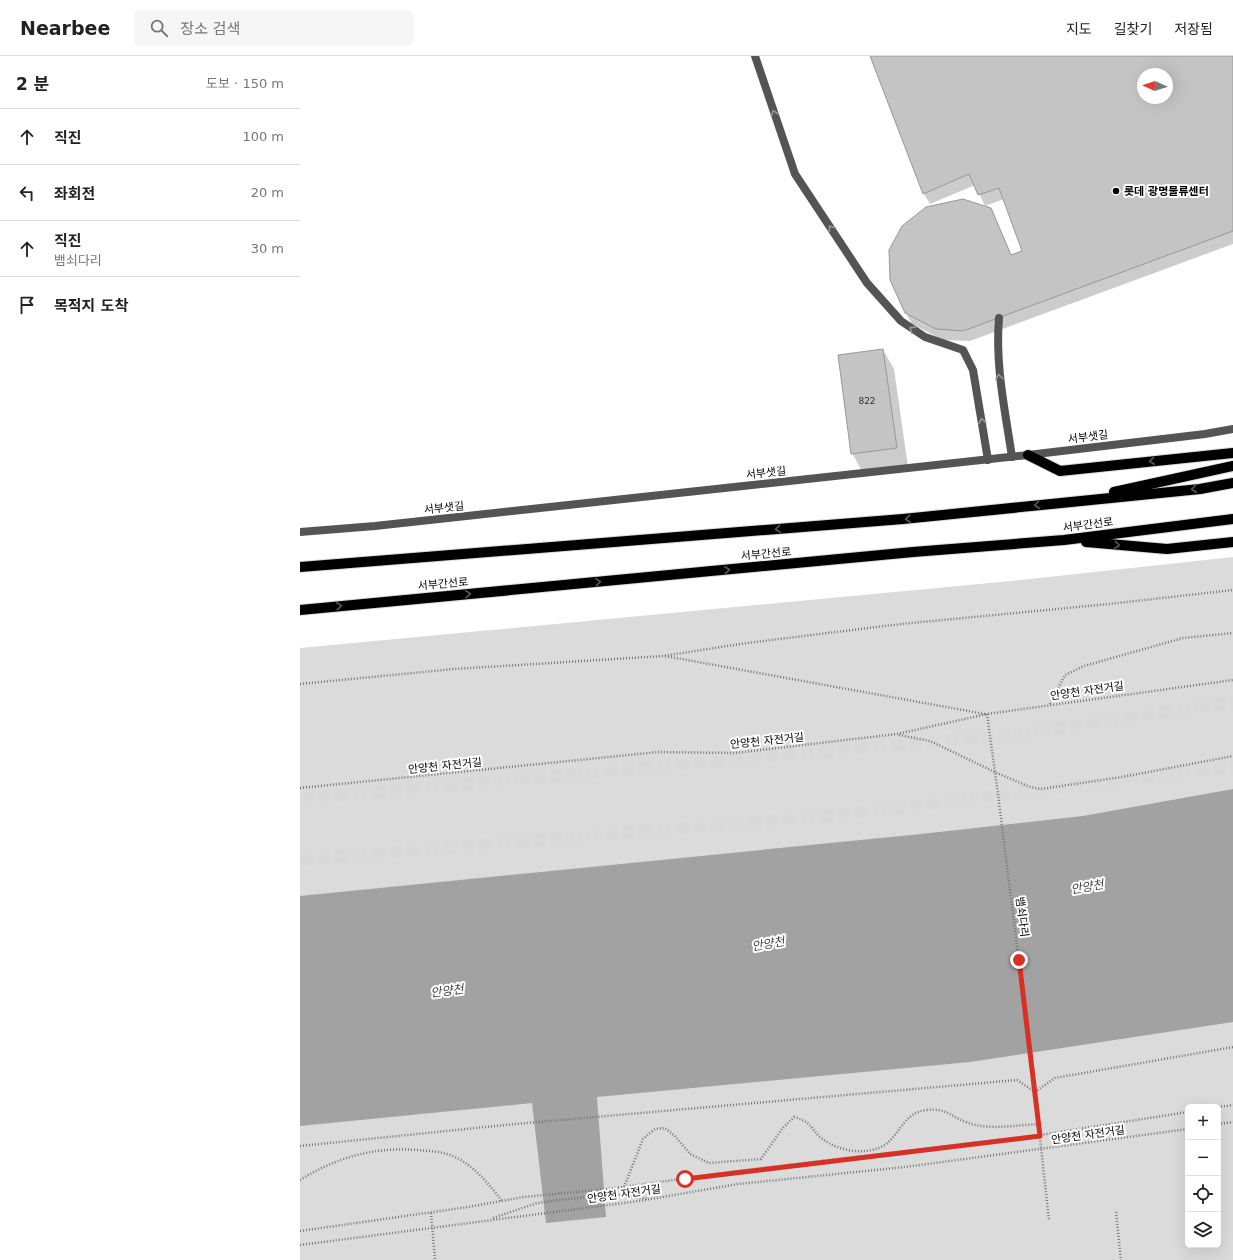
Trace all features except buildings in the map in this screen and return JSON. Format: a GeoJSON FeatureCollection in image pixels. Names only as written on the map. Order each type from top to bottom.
{"type":"FeatureCollection","features":[{"type":"Feature","properties":{"kind":"main road"},"geometry":{"type":"LineString","coordinates":[[1028,455],[1060,471],[1233,453]]}},
{"type":"Feature","properties":{"kind":"main road"},"geometry":{"type":"LineString","coordinates":[[1065,502],[1233,466]]}},
{"type":"Feature","properties":{"kind":"main road"},"geometry":{"type":"LineString","coordinates":[[300,567],[903,519],[1200,489],[1233,484]]}},
{"type":"Feature","properties":{"kind":"main road","name":"서부간선로"},"geometry":{"type":"LineString","coordinates":[[300,610],[905,553],[1064,540],[1233,519]]}},
{"type":"Feature","properties":{"kind":"main road"},"geometry":{"type":"LineString","coordinates":[[1064,540],[1167,549],[1233,542]]}},
{"type":"Feature","properties":{"kind":"street"},"geometry":{"type":"LineString","coordinates":[[755,56],[795,174],[867,283],[901,321],[925,337],[963,350],[973,370],[988,460]]}},
{"type":"Feature","properties":{"kind":"street"},"geometry":{"type":"LineString","coordinates":[[999,318],[997,339],[998,373],[1012,457]]}},
{"type":"Feature","properties":{"kind":"street","name":"서부샛길"},"geometry":{"type":"LineString","coordinates":[[300,532],[383,525],[988,460],[1198,435],[1233,428]]}},
{"type":"Feature","properties":{"kind":"path"},"geometry":{"type":"LineString","coordinates":[[300,684],[454,669],[663,656],[747,643],[901,624],[1109,604],[1233,590]]}},
{"type":"Feature","properties":{"kind":"path"},"geometry":{"type":"LineString","coordinates":[[1050,704],[1065,675],[1084,666],[1182,638],[1233,633]]}},
{"type":"Feature","properties":{"kind":"path"},"geometry":{"type":"LineString","coordinates":[[663,656],[987,714]]}},
{"type":"Feature","properties":{"kind":"path","name":"안양천 자전거길"},"geometry":{"type":"LineString","coordinates":[[300,788],[658,752],[735,753],[897,734],[987,714],[1050,704],[1233,680]]}},
{"type":"Feature","properties":{"kind":"path","name":"뱀쇠다리"},"geometry":{"type":"LineString","coordinates":[[987,714],[997,773],[998,794],[1032,1066],[1049,1220]]}},
{"type":"Feature","properties":{"kind":"path"},"geometry":{"type":"LineString","coordinates":[[897,734],[930,741],[997,773],[1030,787],[1041,789],[1122,777],[1233,756]]}},
{"type":"Feature","properties":{"kind":"path"},"geometry":{"type":"LineString","coordinates":[[300,1146],[515,1124],[1017,1080],[1035,1092],[1055,1078],[1233,1047]]}},
{"type":"Feature","properties":{"kind":"path"},"geometry":{"type":"LineString","coordinates":[[1221,1106],[1233,1104]]}},
{"type":"Feature","properties":{"kind":"path"},"geometry":{"type":"LineString","coordinates":[[624,1187],[643,1139],[655,1130],[665,1128],[675,1136],[690,1154],[709,1163],[761,1159],[782,1129],[794,1117],[807,1121],[820,1137],[837,1147],[852,1152],[875,1150],[888,1143],[908,1118],[925,1110],[946,1110],[966,1122],[995,1127],[1038,1124]]}},
{"type":"Feature","properties":{"kind":"path"},"geometry":{"type":"LineString","coordinates":[[300,1231],[430,1213],[524,1197],[616,1188],[745,1170],[1040,1136],[1185,1112]]}},
{"type":"Feature","properties":{"kind":"path"},"geometry":{"type":"LineString","coordinates":[[1221,1124],[1233,1122]]}},
{"type":"Feature","properties":{"kind":"path","name":"안양천 자전거길"},"geometry":{"type":"LineString","coordinates":[[300,1245],[612,1205],[738,1184],[905,1167],[1042,1150],[1185,1129]]}},
{"type":"Feature","properties":{"kind":"path"},"geometry":{"type":"LineString","coordinates":[[300,1180],[324,1167],[351,1156],[385,1149],[435,1151],[451,1155],[472,1168],[487,1182],[502,1201]]}},
{"type":"Feature","properties":{"kind":"path"},"geometry":{"type":"LineString","coordinates":[[487,1220],[537,1203],[610,1194],[651,1199]]}},
{"type":"Feature","properties":{"kind":"path"},"geometry":{"type":"LineString","coordinates":[[1116,1212],[1121,1260]]}},
{"type":"Feature","properties":{"kind":"path"},"geometry":{"type":"LineString","coordinates":[[430,1213],[435,1260]]}},
{"type":"Feature","properties":{"kind":"shaded area"},"geometry":{"type":"Polygon","coordinates":[[[1233,557],[1233,1260],[300,1260],[300,648],[1011,581],[1233,557]]]}},
{"type":"Feature","properties":{"kind":"water","name":"안양천"},"geometry":{"type":"Polygon","coordinates":[[[1233,789],[1233,1022],[970,1062],[597,1097],[606,1217],[546,1223],[532,1103],[300,1126],[300,896],[921,834],[1083,816],[1233,789]]]}},
{"type":"Feature","properties":{"kind":"tunnel"},"geometry":{"type":"LineString","coordinates":[[300,799],[1027,733],[1233,702]]}},
{"type":"Feature","properties":{"kind":"tunnel"},"geometry":{"type":"LineString","coordinates":[[300,860],[837,815],[1233,766]]}},
{"type":"Feature","properties":{"kind":"place","name":"롯데 광명물류센터"},"geometry":{"type":"Point","coordinates":[1116,191]}},
{"type":"Feature","properties":{"kind":"route"},"geometry":{"type":"LineString","coordinates":[[685,1179],[745,1170],[1040,1136],[1019,960]]}}]}
